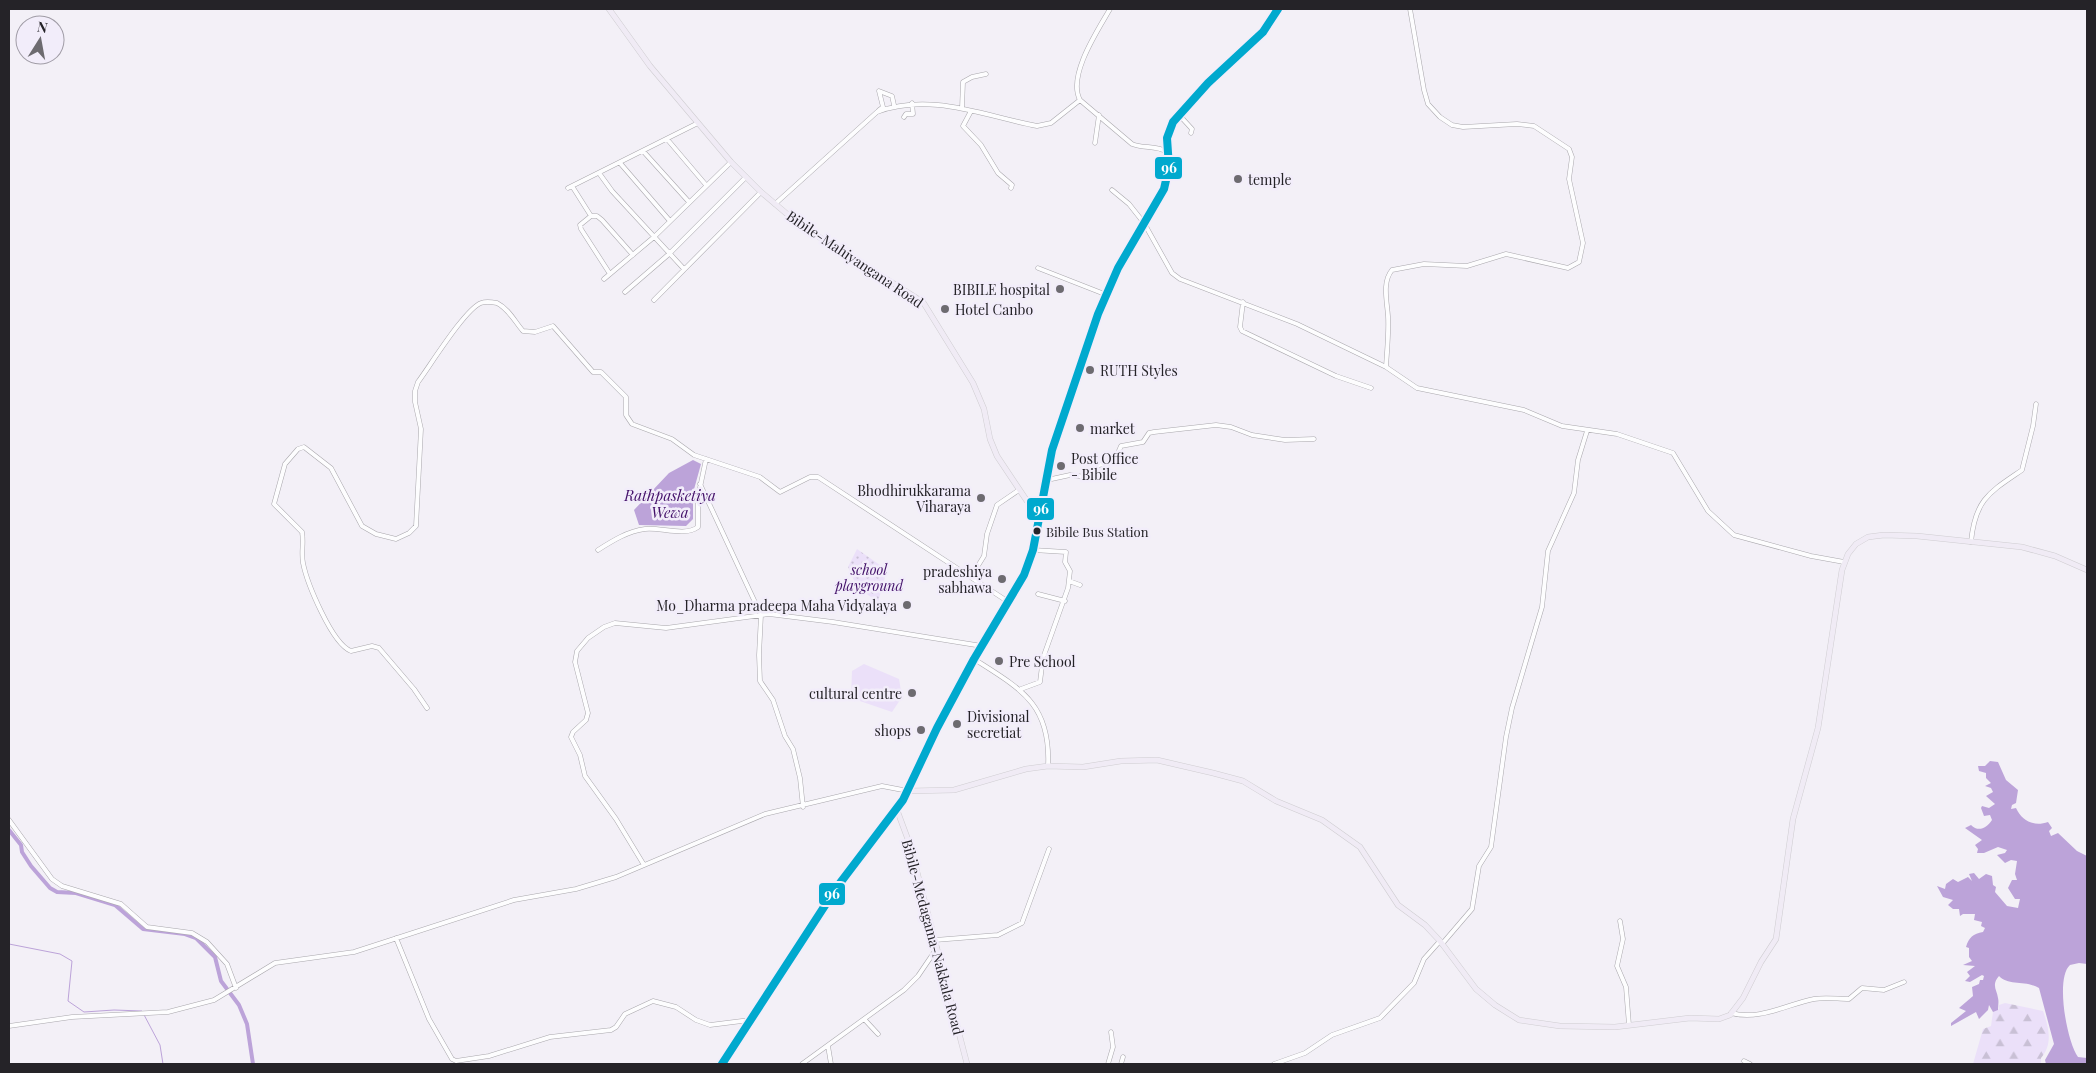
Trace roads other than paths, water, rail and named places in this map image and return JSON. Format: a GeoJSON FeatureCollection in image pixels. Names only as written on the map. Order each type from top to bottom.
{"type":"FeatureCollection","features":[{"type":"Feature","properties":{"kind":"highway"},"geometry":{"type":"LineString","coordinates":[[722,1064],[753,1020],[837,887],[897,810],[908,791],[937,728],[974,659],[1024,575],[1033,550],[1052,450],[1107,294],[1127,250],[1164,189],[1169,167],[1167,138],[1173,122],[1208,83],[1263,32],[1278,9]]}},
{"type":"Feature","properties":{"kind":"main road","name":"Bibile-Mahiyangana Road"},"geometry":{"type":"LineString","coordinates":[[609,9],[650,66],[731,162],[761,192],[800,225],[913,295],[931,311],[973,383],[984,409],[994,450],[1019,490],[1032,506],[1040,512]]}},
{"type":"Feature","properties":{"kind":"main road"},"geometry":{"type":"LineString","coordinates":[[908,791],[954,790],[1026,769],[1048,766],[1083,767],[1157,760],[1243,781],[1276,801],[1322,820],[1360,847],[1398,905],[1424,925],[1441,942],[1476,989],[1495,1005],[1519,1020],[1560,1026],[1628,1025],[1690,1018],[1719,1019],[1731,1012],[1743,998],[1761,962],[1776,939],[1793,819],[1818,728],[1840,583],[1844,562],[1851,550],[1860,541],[1873,536],[1901,536],[2033,549],[2066,560],[2087,570]]}},
{"type":"Feature","properties":{"kind":"main road","name":"Bibile-Medagama-Nakkala Road"},"geometry":{"type":"LineString","coordinates":[[897,810],[910,845],[967,1064]]}},
{"type":"Feature","properties":{"kind":"street"},"geometry":{"type":"LineString","coordinates":[[1110,9],[1080,66],[1075,88],[1080,100],[1132,144],[1140,147],[1154,147],[1167,152]]}},
{"type":"Feature","properties":{"kind":"street"},"geometry":{"type":"LineString","coordinates":[[1386,367],[1388,315],[1385,300],[1388,277],[1392,270],[1424,264],[1468,266],[1506,254],[1568,268],[1579,262],[1583,243],[1569,179],[1572,157],[1569,149],[1534,126],[1517,124],[1464,127],[1452,125],[1440,117],[1428,104],[1424,90],[1410,9]]}},
{"type":"Feature","properties":{"kind":"street"},"geometry":{"type":"LineString","coordinates":[[962,108],[963,82],[972,77],[986,74]]}},
{"type":"Feature","properties":{"kind":"street"},"geometry":{"type":"LineString","coordinates":[[1191,133],[1192,129],[1182,117],[1208,83]]}},
{"type":"Feature","properties":{"kind":"street"},"geometry":{"type":"LineString","coordinates":[[775,204],[883,107],[879,91],[892,96],[894,105]]}},
{"type":"Feature","properties":{"kind":"street"},"geometry":{"type":"LineString","coordinates":[[877,112],[894,105],[912,103],[962,108],[1037,126],[1051,123],[1080,100]]}},
{"type":"Feature","properties":{"kind":"street"},"geometry":{"type":"LineString","coordinates":[[904,118],[906,114],[913,114],[912,103]]}},
{"type":"Feature","properties":{"kind":"street"},"geometry":{"type":"LineString","coordinates":[[972,111],[963,126],[964,130],[981,145],[994,168],[1012,185],[1011,188]]}},
{"type":"Feature","properties":{"kind":"street"},"geometry":{"type":"LineString","coordinates":[[1095,143],[1098,115]]}},
{"type":"Feature","properties":{"kind":"street"},"geometry":{"type":"LineString","coordinates":[[591,216],[570,187],[698,123]]}},
{"type":"Feature","properties":{"kind":"street"},"geometry":{"type":"LineString","coordinates":[[667,139],[706,185]]}},
{"type":"Feature","properties":{"kind":"street"},"geometry":{"type":"LineString","coordinates":[[643,151],[689,202]]}},
{"type":"Feature","properties":{"kind":"street"},"geometry":{"type":"LineString","coordinates":[[620,162],[670,221]]}},
{"type":"Feature","properties":{"kind":"street"},"geometry":{"type":"LineString","coordinates":[[604,279],[654,237],[731,162]]}},
{"type":"Feature","properties":{"kind":"street"},"geometry":{"type":"LineString","coordinates":[[599,173],[612,191],[684,269]]}},
{"type":"Feature","properties":{"kind":"street"},"geometry":{"type":"LineString","coordinates":[[625,292],[669,254],[746,177]]}},
{"type":"Feature","properties":{"kind":"street"},"geometry":{"type":"LineString","coordinates":[[1112,190],[1129,204],[1144,222],[1172,273],[1180,279],[1297,324],[1386,367],[1418,388],[1524,410],[1562,426],[1618,434],[1673,453],[1708,511],[1734,535],[1811,556],[1844,562]]}},
{"type":"Feature","properties":{"kind":"street"},"geometry":{"type":"LineString","coordinates":[[654,300],[761,192]]}},
{"type":"Feature","properties":{"kind":"street"},"geometry":{"type":"LineString","coordinates":[[610,274],[580,225],[591,216],[597,216],[633,255]]}},
{"type":"Feature","properties":{"kind":"street"},"geometry":{"type":"LineString","coordinates":[[1038,268],[1107,294]]}},
{"type":"Feature","properties":{"kind":"street"},"geometry":{"type":"LineString","coordinates":[[1243,302],[1240,327],[1242,331],[1336,376],[1371,388]]}},
{"type":"Feature","properties":{"kind":"street"},"geometry":{"type":"LineString","coordinates":[[427,708],[414,689],[378,648],[372,646],[351,651],[338,642],[314,594],[303,563],[302,532],[274,504],[285,464],[298,449],[304,447],[331,468],[362,526],[376,534],[396,539],[409,533],[416,526],[421,429],[415,391],[418,382],[458,326],[480,303],[496,303],[506,309],[524,332],[535,332],[554,326],[593,372],[601,372],[626,397],[626,416],[632,424],[672,439],[694,455],[760,477],[780,492],[810,477],[818,477],[1007,601]]}},
{"type":"Feature","properties":{"kind":"street"},"geometry":{"type":"LineString","coordinates":[[1971,542],[1975,515],[1986,497],[1994,488],[2022,470],[2033,426],[2036,404]]}},
{"type":"Feature","properties":{"kind":"street"},"geometry":{"type":"LineString","coordinates":[[1047,480],[1070,475],[1086,477],[1099,465],[1114,462],[1121,446],[1143,442],[1149,434],[1154,432],[1216,425],[1231,427],[1252,435],[1285,440],[1314,439]]}},
{"type":"Feature","properties":{"kind":"street"},"geometry":{"type":"LineString","coordinates":[[1274,1064],[1305,1053],[1332,1034],[1374,1021],[1384,1015],[1414,983],[1424,959],[1472,909],[1479,866],[1490,847],[1512,708],[1542,607],[1548,551],[1564,511],[1574,493],[1578,460],[1587,430]]}},
{"type":"Feature","properties":{"kind":"street"},"geometry":{"type":"LineString","coordinates":[[598,550],[617,538],[643,529],[682,531],[696,529],[700,524],[697,509],[706,459]]}},
{"type":"Feature","properties":{"kind":"street"},"geometry":{"type":"LineString","coordinates":[[700,484],[761,614],[760,681],[772,700],[785,736],[793,749],[800,778],[803,807]]}},
{"type":"Feature","properties":{"kind":"street"},"geometry":{"type":"LineString","coordinates":[[971,577],[984,556],[988,534],[997,505],[1019,490]]}},
{"type":"Feature","properties":{"kind":"street"},"geometry":{"type":"LineString","coordinates":[[1021,689],[1040,682],[1043,658],[1065,601],[1069,580],[1066,552],[1033,550]]}},
{"type":"Feature","properties":{"kind":"street"},"geometry":{"type":"LineString","coordinates":[[1069,580],[1080,585]]}},
{"type":"Feature","properties":{"kind":"street"},"geometry":{"type":"LineString","coordinates":[[1038,594],[1065,601]]}},
{"type":"Feature","properties":{"kind":"street"},"geometry":{"type":"LineString","coordinates":[[644,866],[616,819],[585,776],[580,755],[571,737],[573,732],[586,720],[588,713],[575,662],[577,651],[588,638],[604,627],[616,623],[666,628],[761,614],[833,622],[982,646]]}},
{"type":"Feature","properties":{"kind":"street"},"geometry":{"type":"LineString","coordinates":[[974,659],[1021,689],[1026,700],[1038,710],[1046,727],[1049,745],[1048,766]]}},
{"type":"Feature","properties":{"kind":"street"},"geometry":{"type":"LineString","coordinates":[[9,1026],[72,1017],[168,1012],[214,1000],[275,963],[354,952],[514,900],[576,889],[644,866],[765,814],[803,807],[882,786],[908,791]]}},
{"type":"Feature","properties":{"kind":"street"},"geometry":{"type":"LineString","coordinates":[[9,820],[52,879],[62,886],[121,904],[148,927],[192,933],[207,942],[227,964],[236,988]]}},
{"type":"Feature","properties":{"kind":"street"},"geometry":{"type":"LineString","coordinates":[[935,940],[998,935],[1022,923],[1048,849]]}},
{"type":"Feature","properties":{"kind":"street"},"geometry":{"type":"LineString","coordinates":[[1620,921],[1623,939],[1617,966],[1626,987],[1628,1025]]}},
{"type":"Feature","properties":{"kind":"street"},"geometry":{"type":"LineString","coordinates":[[396,938],[430,1019],[452,1059],[456,1061],[489,1056],[550,1037],[611,1030],[616,1027],[625,1014],[653,1001],[676,1007],[696,1020],[710,1024],[753,1020]]}},
{"type":"Feature","properties":{"kind":"street"},"geometry":{"type":"LineString","coordinates":[[802,1064],[865,1020],[910,984],[937,948]]}},
{"type":"Feature","properties":{"kind":"street"},"geometry":{"type":"LineString","coordinates":[[1731,1012],[1738,1014],[1770,1011],[1816,999],[1849,1000],[1862,988],[1884,990],[1904,982]]}},
{"type":"Feature","properties":{"kind":"street"},"geometry":{"type":"LineString","coordinates":[[865,1020],[878,1034]]}},
{"type":"Feature","properties":{"kind":"street"},"geometry":{"type":"LineString","coordinates":[[1108,1064],[1113,1047],[1110,1032]]}},
{"type":"Feature","properties":{"kind":"street"},"geometry":{"type":"LineString","coordinates":[[828,1046],[831,1064]]}},
{"type":"Feature","properties":{"kind":"street"},"geometry":{"type":"LineString","coordinates":[[1121,1064],[1123,1057]]}},
{"type":"Feature","properties":{"kind":"street"},"geometry":{"type":"LineString","coordinates":[[1744,1061],[1750,1064]]}},
{"type":"Feature","properties":{"kind":"water","name":"Rathpasketiya Wewa"},"geometry":{"type":"Polygon","coordinates":[[[693,460],[701,464],[693,493],[693,519],[686,526],[639,525],[634,510],[669,473],[693,460]]]}},
{"type":"Feature","properties":{"kind":"water"},"geometry":{"type":"Polygon","coordinates":[[[1990,761],[1998,762],[2006,780],[2018,790],[2016,803],[2012,805],[2011,809],[2016,808],[2029,822],[2038,824],[2048,822],[2052,828],[2049,831],[2051,836],[2058,833],[2077,851],[2087,856],[2087,964],[2070,965],[2063,983],[2063,996],[2070,1038],[2078,1057],[2087,1058],[2087,1064],[2046,1064],[2045,1060],[2054,1044],[2039,988],[2029,984],[2007,981],[1999,976],[1995,982],[1998,1010],[1993,1012],[1989,1005],[1988,1010],[1979,1019],[1976,1012],[1951,1026],[1951,1023],[1966,1011],[1959,1008],[1973,996],[1972,987],[1979,984],[1980,980],[1983,980],[1984,976],[1982,975],[1970,982],[1965,981],[1970,976],[1967,972],[1975,966],[1963,965],[1972,961],[1969,957],[1969,948],[1966,947],[1970,938],[1983,932],[1985,928],[1981,926],[1982,922],[1974,920],[1975,914],[1963,914],[1960,916],[1959,909],[1953,909],[1948,905],[1953,900],[1943,897],[1937,886],[1945,889],[1946,884],[1953,879],[1958,882],[1968,877],[1972,881],[1969,874],[1974,873],[1979,879],[1986,874],[1992,876],[1993,885],[1996,887],[1995,892],[2007,906],[2018,908],[2020,899],[2015,899],[2008,888],[2012,880],[2017,880],[2015,874],[2017,861],[2011,860],[2005,863],[1997,855],[2005,853],[2007,850],[1998,847],[1984,853],[1977,853],[1978,849],[1975,845],[1982,840],[1965,828],[1971,825],[1982,829],[1992,820],[1990,815],[1984,816],[1981,808],[1982,806],[1989,808],[1995,804],[1986,796],[1993,792],[1991,788],[1985,786],[1991,783],[1986,778],[1986,773],[1979,771],[1978,766],[1985,766],[1990,761]]]}},
{"type":"Feature","properties":{"kind":"waterway"},"geometry":{"type":"LineString","coordinates":[[9,830],[21,845],[22,852],[31,866],[50,888],[57,892],[76,893],[115,905],[143,929],[185,934],[196,938],[215,957],[221,981],[239,1005],[247,1024],[253,1064]]}},
{"type":"Feature","properties":{"kind":"waterway"},"geometry":{"type":"LineString","coordinates":[[9,944],[60,954],[72,961],[68,1001],[84,1012],[142,1011],[160,1045],[163,1064]]}},
{"type":"Feature","properties":{"kind":"place","name":"temple"},"geometry":{"type":"Point","coordinates":[1238,179]}},
{"type":"Feature","properties":{"kind":"place","name":"BIBILE hospital"},"geometry":{"type":"Point","coordinates":[1060,289]}},
{"type":"Feature","properties":{"kind":"place","name":"Hotel Canbo"},"geometry":{"type":"Point","coordinates":[945,309]}},
{"type":"Feature","properties":{"kind":"place","name":"RUTH Styles"},"geometry":{"type":"Point","coordinates":[1090,370]}},
{"type":"Feature","properties":{"kind":"place","name":"market"},"geometry":{"type":"Point","coordinates":[1080,428]}},
{"type":"Feature","properties":{"kind":"place","name":"Post Office - Bibile"},"geometry":{"type":"Point","coordinates":[1061,466]}},
{"type":"Feature","properties":{"kind":"place","name":"Bhodhirukkarama Viharaya"},"geometry":{"type":"Point","coordinates":[981,498]}},
{"type":"Feature","properties":{"kind":"place","name":"Bibile Bus Station"},"geometry":{"type":"Point","coordinates":[1037,531]}},
{"type":"Feature","properties":{"kind":"place","name":"pradeshiya sabhawa"},"geometry":{"type":"Point","coordinates":[1002,579]}},
{"type":"Feature","properties":{"kind":"place","name":"Mo_Dharma pradeepa Maha Vidyalaya"},"geometry":{"type":"Point","coordinates":[907,605]}},
{"type":"Feature","properties":{"kind":"place","name":"Pre School"},"geometry":{"type":"Point","coordinates":[999,661]}},
{"type":"Feature","properties":{"kind":"place","name":"cultural centre"},"geometry":{"type":"Point","coordinates":[912,693]}},
{"type":"Feature","properties":{"kind":"place","name":"Divisional secretiat"},"geometry":{"type":"Point","coordinates":[957,724]}},
{"type":"Feature","properties":{"kind":"place","name":"shops"},"geometry":{"type":"Point","coordinates":[921,730]}},
{"type":"Feature","properties":{"kind":"park label","name":"school playground"},"geometry":{"type":"Point","coordinates":[869,578]}}]}
